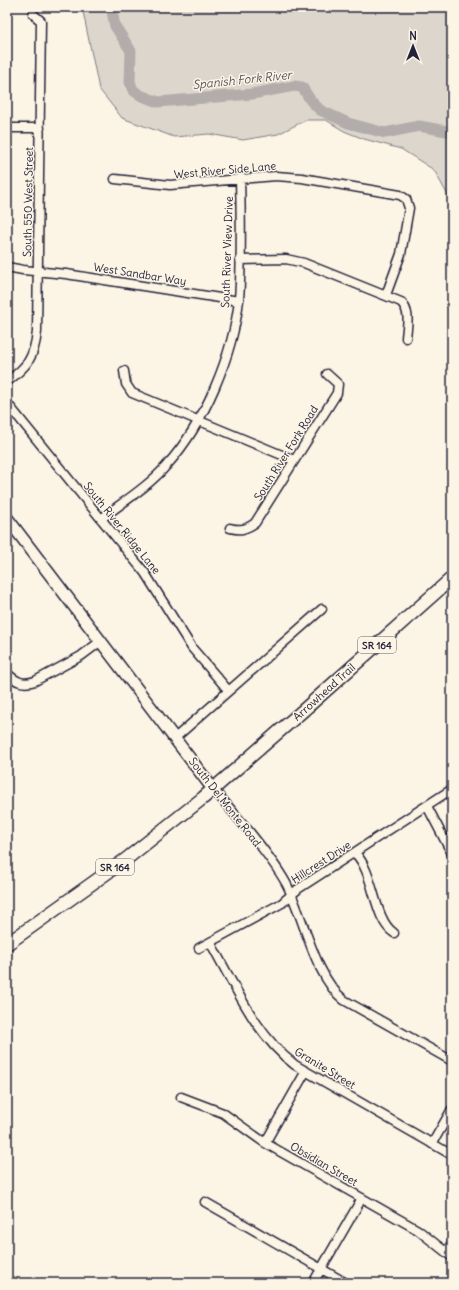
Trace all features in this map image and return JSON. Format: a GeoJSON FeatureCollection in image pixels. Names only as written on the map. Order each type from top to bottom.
{"type":"FeatureCollection","features":[{"type":"Feature","properties":{"kind":"main road","name":"Arrowhead Trail"},"geometry":{"type":"LineString","coordinates":[[213,789],[452,578]]}},
{"type":"Feature","properties":{"kind":"main road","name":"SR 164"},"geometry":{"type":"LineString","coordinates":[[7,944],[135,852],[213,789]]}},
{"type":"Feature","properties":{"kind":"street","name":"South 550 West Street"},"geometry":{"type":"LineString","coordinates":[[7,382],[28,365],[36,348],[41,21],[33,14]]}},
{"type":"Feature","properties":{"kind":"street"},"geometry":{"type":"LineString","coordinates":[[7,128],[40,128]]}},
{"type":"Feature","properties":{"kind":"street","name":"West River Side Lane"},"geometry":{"type":"LineString","coordinates":[[115,179],[170,185],[276,176],[302,178],[400,195],[406,199],[409,208],[404,241],[386,295]]}},
{"type":"Feature","properties":{"kind":"street","name":"South River View Drive"},"geometry":{"type":"LineString","coordinates":[[101,519],[144,486],[167,465],[198,420],[225,362],[239,300],[240,178]]}},
{"type":"Feature","properties":{"kind":"street"},"geometry":{"type":"LineString","coordinates":[[240,260],[286,259],[304,263],[401,302],[406,307],[408,315],[406,338]]}},
{"type":"Feature","properties":{"kind":"street","name":"West Sandbar Way"},"geometry":{"type":"LineString","coordinates":[[7,267],[66,274],[239,300]]}},
{"type":"Feature","properties":{"kind":"street"},"geometry":{"type":"LineString","coordinates":[[124,371],[126,384],[132,393],[294,460]]}},
{"type":"Feature","properties":{"kind":"street","name":"South River Fork Road"},"geometry":{"type":"LineString","coordinates":[[230,528],[238,530],[247,529],[255,523],[337,393],[338,384],[327,374]]}},
{"type":"Feature","properties":{"kind":"street","name":"South River Ridge Lane"},"geometry":{"type":"LineString","coordinates":[[7,403],[145,573],[192,648],[228,690]]}},
{"type":"Feature","properties":{"kind":"street","name":"South Del Monte Road"},"geometry":{"type":"LineString","coordinates":[[7,518],[213,789],[272,862],[292,895],[323,974],[335,992],[344,1000],[452,1061]]}},
{"type":"Feature","properties":{"kind":"street"},"geometry":{"type":"LineString","coordinates":[[175,738],[322,609]]}},
{"type":"Feature","properties":{"kind":"street"},"geometry":{"type":"LineString","coordinates":[[7,673],[20,682],[27,684],[82,656],[101,641]]}},
{"type":"Feature","properties":{"kind":"street","name":"Hillcrest Drive"},"geometry":{"type":"LineString","coordinates":[[199,948],[282,903],[298,889],[452,789]]}},
{"type":"Feature","properties":{"kind":"street"},"geometry":{"type":"LineString","coordinates":[[427,806],[452,854]]}},
{"type":"Feature","properties":{"kind":"street"},"geometry":{"type":"LineString","coordinates":[[355,853],[364,865],[385,923],[394,933]]}},
{"type":"Feature","properties":{"kind":"street","name":"Granite Street"},"geometry":{"type":"LineString","coordinates":[[210,942],[264,1034],[284,1056],[306,1071],[452,1155]]}},
{"type":"Feature","properties":{"kind":"street"},"geometry":{"type":"LineString","coordinates":[[265,1143],[306,1071]]}},
{"type":"Feature","properties":{"kind":"street","name":"Obsidian Street"},"geometry":{"type":"LineString","coordinates":[[182,1097],[223,1112],[265,1143],[418,1230],[449,1255]]}},
{"type":"Feature","properties":{"kind":"street"},"geometry":{"type":"LineString","coordinates":[[432,1144],[452,1108]]}},
{"type":"Feature","properties":{"kind":"street"},"geometry":{"type":"LineString","coordinates":[[313,1283],[362,1198]]}},
{"type":"Feature","properties":{"kind":"street"},"geometry":{"type":"LineString","coordinates":[[205,1202],[346,1283]]}},
{"type":"Feature","properties":{"kind":"street"},"geometry":{"type":"LineString","coordinates":[[449,1255],[452,1243]]}},
{"type":"Feature","properties":{"kind":"shaded area"},"geometry":{"type":"Polygon","coordinates":[[[82,7],[452,7],[452,203],[434,170],[401,149],[364,139],[344,131],[326,120],[306,120],[278,134],[243,140],[209,134],[174,137],[122,118],[99,89],[82,7]]]}},
{"type":"Feature","properties":{"kind":"waterway","name":"Spanish Fork River"},"geometry":{"type":"LineString","coordinates":[[111,7],[115,26],[131,51],[130,82],[133,90],[140,95],[158,102],[252,94],[294,86],[302,87],[311,101],[320,110],[348,123],[385,133],[419,126],[452,132]]}}]}
